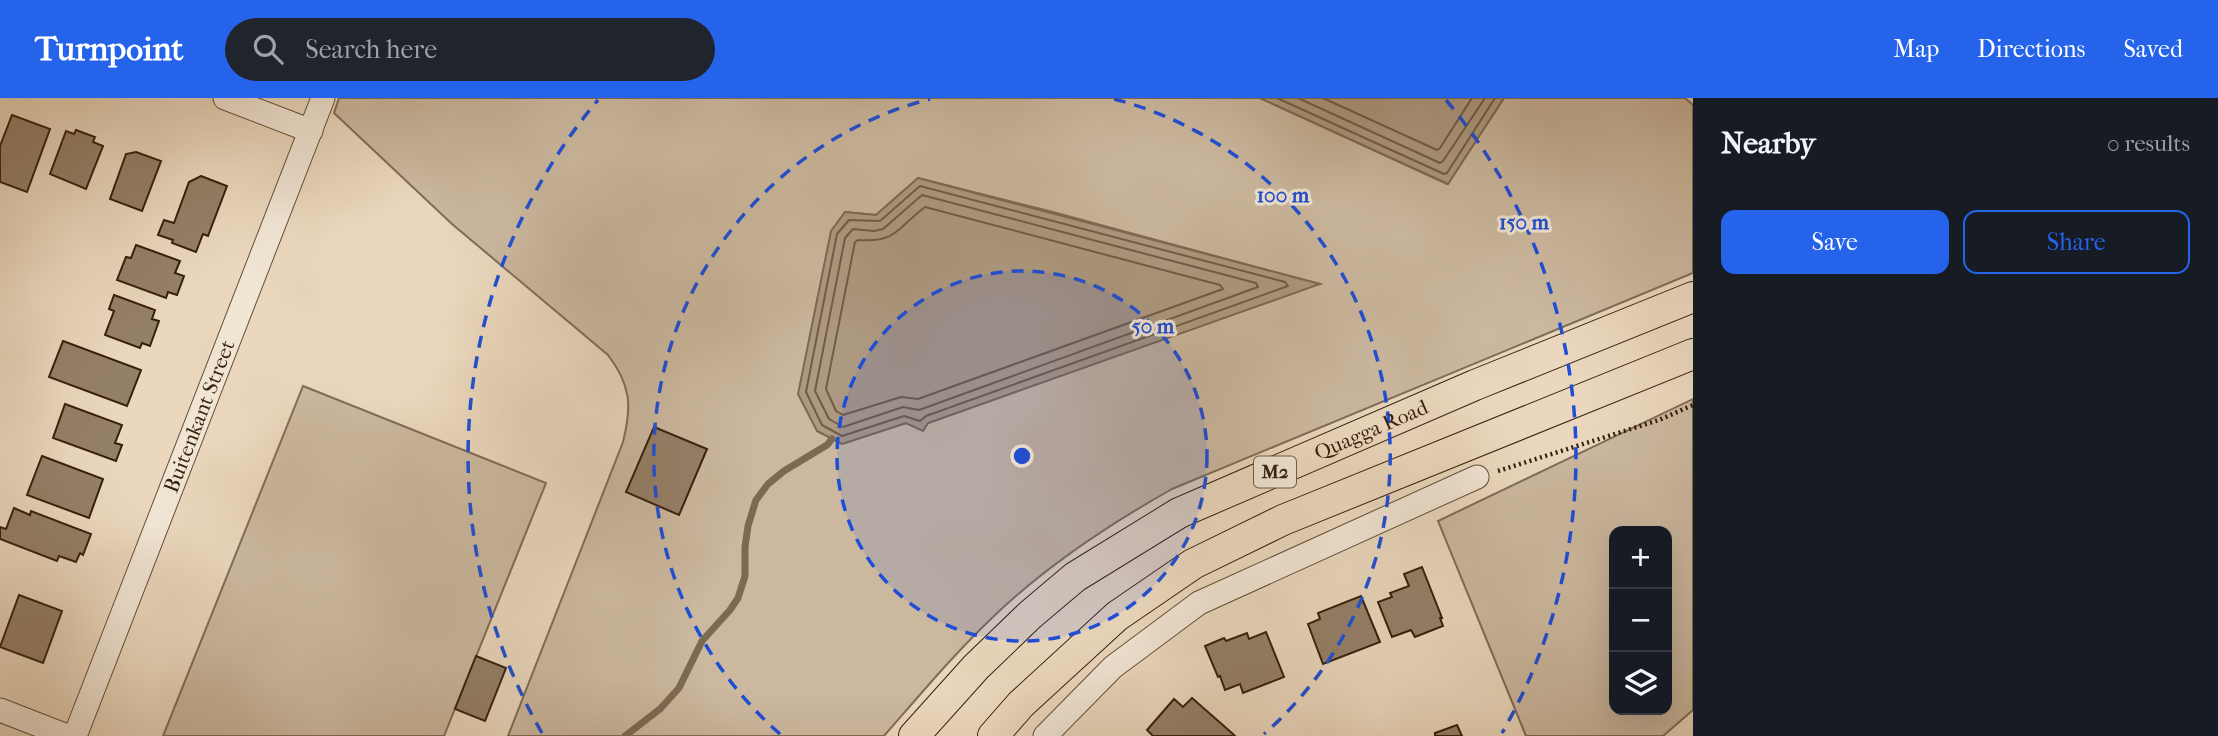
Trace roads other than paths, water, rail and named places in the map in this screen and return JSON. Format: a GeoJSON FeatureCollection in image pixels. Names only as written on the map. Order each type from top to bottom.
{"type":"FeatureCollection","features":[{"type":"Feature","properties":{"kind":"main road","name":"Quagga Road"},"geometry":{"type":"LineString","coordinates":[[914,736],[976,667],[1030,615],[1075,577],[1179,513],[1475,384],[1693,297]]}},
{"type":"Feature","properties":{"kind":"main road","name":"M2"},"geometry":{"type":"LineString","coordinates":[[993,736],[1021,704],[1117,616],[1193,564],[1283,520],[1693,354]]}},
{"type":"Feature","properties":{"kind":"street"},"geometry":{"type":"LineString","coordinates":[[225,98],[311,131]]}},
{"type":"Feature","properties":{"kind":"street","name":"Buitenkant Street"},"geometry":{"type":"LineString","coordinates":[[75,736],[323,98]]}},
{"type":"Feature","properties":{"kind":"street"},"geometry":{"type":"LineString","coordinates":[[1045,736],[1113,667],[1199,603],[1477,477]]}},
{"type":"Feature","properties":{"kind":"street"},"geometry":{"type":"LineString","coordinates":[[0,710],[67,736]]}},
{"type":"Feature","properties":{"kind":"water"},"geometry":{"type":"Polygon","coordinates":[[[1260,98],[1504,98],[1448,184],[1260,98]]]}},
{"type":"Feature","properties":{"kind":"water"},"geometry":{"type":"Polygon","coordinates":[[[918,178],[1320,284],[928,423],[923,431],[906,423],[842,444],[817,431],[798,394],[831,231],[845,212],[876,215],[918,178]]]}},
{"type":"Feature","properties":{"kind":"waterway"},"geometry":{"type":"LineString","coordinates":[[625,736],[660,709],[679,688],[702,641],[738,598],[745,576],[748,526],[756,500],[768,484],[784,471],[827,445],[832,439]]}}]}
